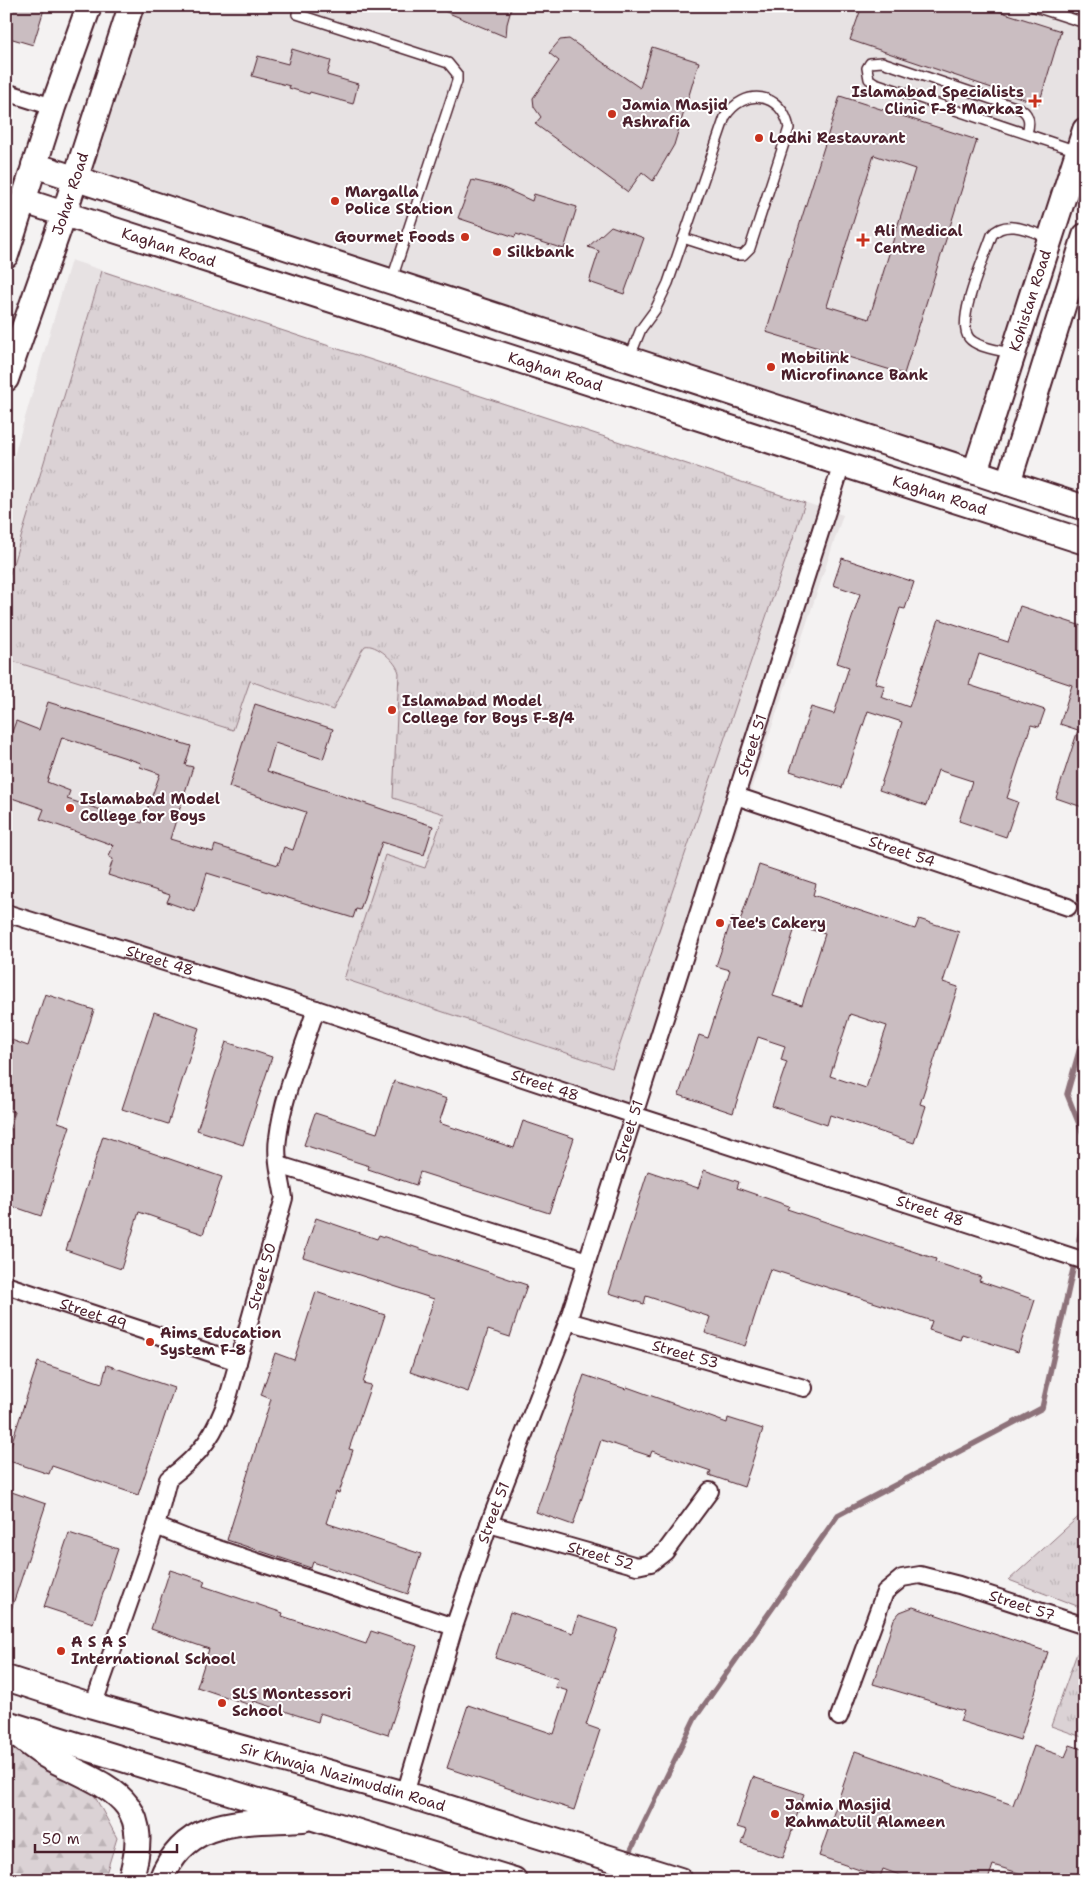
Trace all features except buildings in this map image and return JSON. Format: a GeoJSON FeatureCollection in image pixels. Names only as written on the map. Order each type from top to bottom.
{"type":"FeatureCollection","features":[{"type":"Feature","properties":{"kind":"street"},"geometry":{"type":"LineString","coordinates":[[6,255],[53,107],[89,6]]}},
{"type":"Feature","properties":{"kind":"street","name":"Johar Road"},"geometry":{"type":"LineString","coordinates":[[9,364],[64,214],[131,6]]}},
{"type":"Feature","properties":{"kind":"street"},"geometry":{"type":"LineString","coordinates":[[6,92],[53,107]]}},
{"type":"Feature","properties":{"kind":"street","name":"Kohistan Road"},"geometry":{"type":"LineString","coordinates":[[975,472],[1082,142]]}},
{"type":"Feature","properties":{"kind":"street"},"geometry":{"type":"LineString","coordinates":[[34,165],[1085,508]]}},
{"type":"Feature","properties":{"kind":"street","name":"Kaghan Road"},"geometry":{"type":"LineString","coordinates":[[24,201],[1085,542]]}},
{"type":"Feature","properties":{"kind":"street"},"geometry":{"type":"LineString","coordinates":[[202,258],[212,224]]}},
{"type":"Feature","properties":{"kind":"street"},"geometry":{"type":"LineString","coordinates":[[1008,483],[1085,236]]}},
{"type":"Feature","properties":{"kind":"street"},"geometry":{"type":"LineString","coordinates":[[612,390],[626,358]]}},
{"type":"Feature","properties":{"kind":"street","name":"Street 51"},"geometry":{"type":"LineString","coordinates":[[405,1794],[454,1627],[489,1524],[568,1320],[842,464]]}},
{"type":"Feature","properties":{"kind":"street","name":"Street 54"},"geometry":{"type":"LineString","coordinates":[[736,796],[1068,907]]}},
{"type":"Feature","properties":{"kind":"street","name":"Street 48"},"geometry":{"type":"LineString","coordinates":[[6,913],[316,1009],[634,1116],[1085,1261]]}},
{"type":"Feature","properties":{"kind":"street","name":"Street 50"},"geometry":{"type":"LineString","coordinates":[[93,1706],[156,1526],[168,1478],[184,1467],[206,1445],[219,1423],[238,1362],[261,1276],[276,1235],[284,1198],[279,1165],[278,1139],[284,1109],[316,1009]]}},
{"type":"Feature","properties":{"kind":"street"},"geometry":{"type":"LineString","coordinates":[[279,1165],[587,1261]]}},
{"type":"Feature","properties":{"kind":"street","name":"Street 49"},"geometry":{"type":"LineString","coordinates":[[6,1286],[238,1362]]}},
{"type":"Feature","properties":{"kind":"street","name":"Street 53"},"geometry":{"type":"LineString","coordinates":[[568,1320],[804,1388]]}},
{"type":"Feature","properties":{"kind":"street","name":"Street 52"},"geometry":{"type":"LineString","coordinates":[[489,1524],[637,1566],[652,1563],[665,1552],[710,1491]]}},
{"type":"Feature","properties":{"kind":"street"},"geometry":{"type":"LineString","coordinates":[[156,1526],[190,1540],[454,1627]]}},
{"type":"Feature","properties":{"kind":"street","name":"Street 57"},"geometry":{"type":"LineString","coordinates":[[839,1717],[885,1592],[902,1578],[920,1575],[959,1585],[1085,1626]]}},
{"type":"Feature","properties":{"kind":"street","name":"Sir Khwaja Nazimuddin Road"},"geometry":{"type":"LineString","coordinates":[[6,1678],[93,1706],[405,1794],[680,1880]]}},
{"type":"Feature","properties":{"kind":"street"},"geometry":{"type":"LineString","coordinates":[[6,1724],[320,1818],[514,1880]]}},
{"type":"Feature","properties":{"kind":"street"},"geometry":{"type":"LineString","coordinates":[[6,1724],[48,1756],[102,1783],[127,1804],[134,1820],[138,1837],[136,1861],[130,1880]]}},
{"type":"Feature","properties":{"kind":"street"},"geometry":{"type":"LineString","coordinates":[[161,1880],[167,1866],[179,1849],[198,1834],[233,1823],[320,1818]]}},
{"type":"Feature","properties":{"kind":"lane"},"geometry":{"type":"LineString","coordinates":[[299,6],[297,14],[448,64],[457,74],[457,81],[391,282]]}},
{"type":"Feature","properties":{"kind":"lane"},"geometry":{"type":"LineString","coordinates":[[1032,6],[1085,23]]}},
{"type":"Feature","properties":{"kind":"lane"},"geometry":{"type":"LineString","coordinates":[[1027,134],[1029,119],[1026,112],[1021,109],[882,62],[870,63],[867,68],[869,79],[875,83],[1027,134],[1082,142]]}},
{"type":"Feature","properties":{"kind":"lane"},"geometry":{"type":"LineString","coordinates":[[626,358],[641,329],[661,298],[725,117],[730,108],[739,101],[752,96],[775,103],[784,113],[789,128],[750,248],[742,255],[736,255],[683,238]]}},
{"type":"Feature","properties":{"kind":"lane"},"geometry":{"type":"LineString","coordinates":[[1012,354],[974,342],[969,338],[966,331],[965,315],[992,236],[996,230],[1004,227],[1014,227],[1050,238]]}},
{"type":"Feature","properties":{"kind":"shaded area"},"geometry":{"type":"Polygon","coordinates":[[[131,6],[1085,6],[1085,130],[975,472],[76,178],[131,6]]]}},
{"type":"Feature","properties":{"kind":"shaded area","name":"Islamabad Model College for Boys F-8/4"},"geometry":{"type":"Polygon","coordinates":[[[71,260],[843,515],[642,1114],[6,905],[6,483],[71,260]]]}},
{"type":"Feature","properties":{"kind":"green space","name":"Islamabad Model College for Boys F-8/4"},"geometry":{"type":"Polygon","coordinates":[[[102,271],[805,503],[612,1068],[344,979],[385,855],[425,868],[444,814],[393,798],[399,673],[390,659],[380,650],[375,647],[365,646],[333,710],[250,681],[233,730],[6,659],[6,587],[102,271]]]}},
{"type":"Feature","properties":{"kind":"green space"},"geometry":{"type":"Polygon","coordinates":[[[1085,1511],[1085,1609],[1009,1580],[1085,1511]]]}},
{"type":"Feature","properties":{"kind":"green space"},"geometry":{"type":"Polygon","coordinates":[[[1077,1653],[1085,1655],[1085,1738],[1051,1726],[1077,1653]]]}},
{"type":"Feature","properties":{"kind":"green space"},"geometry":{"type":"Polygon","coordinates":[[[6,1742],[84,1776],[117,1838],[104,1880],[6,1880],[6,1742]]]}},
{"type":"Feature","properties":{"kind":"waterway"},"geometry":{"type":"LineString","coordinates":[[1085,1030],[1067,1094],[1085,1139]]}},
{"type":"Feature","properties":{"kind":"waterway"},"geometry":{"type":"LineString","coordinates":[[1079,1240],[1085,1205]]}},
{"type":"Feature","properties":{"kind":"waterway"},"geometry":{"type":"LineString","coordinates":[[631,1850],[695,1718],[838,1515],[1042,1408],[1074,1265]]}},
{"type":"Feature","properties":{"kind":"place","name":"Islamabad Specialists Clinic F-8 Markaz"},"geometry":{"type":"Point","coordinates":[1035,101]}},
{"type":"Feature","properties":{"kind":"place","name":"Jamia Masjid Ashrafia"},"geometry":{"type":"Point","coordinates":[612,114]}},
{"type":"Feature","properties":{"kind":"place","name":"Lodhi Restaurant"},"geometry":{"type":"Point","coordinates":[759,138]}},
{"type":"Feature","properties":{"kind":"place","name":"Margalla Police Station"},"geometry":{"type":"Point","coordinates":[335,201]}},
{"type":"Feature","properties":{"kind":"place","name":"Gourmet Foods"},"geometry":{"type":"Point","coordinates":[465,237]}},
{"type":"Feature","properties":{"kind":"place","name":"Ali Medical Centre"},"geometry":{"type":"Point","coordinates":[863,240]}},
{"type":"Feature","properties":{"kind":"place","name":"Silkbank"},"geometry":{"type":"Point","coordinates":[497,252]}},
{"type":"Feature","properties":{"kind":"place","name":"Mobilink Microfinance Bank"},"geometry":{"type":"Point","coordinates":[771,367]}},
{"type":"Feature","properties":{"kind":"place","name":"Islamabad Model College for Boys F-8/4"},"geometry":{"type":"Point","coordinates":[392,710]}},
{"type":"Feature","properties":{"kind":"place","name":"Islamabad Model College for Boys"},"geometry":{"type":"Point","coordinates":[70,808]}},
{"type":"Feature","properties":{"kind":"place","name":"Tee's Cakery"},"geometry":{"type":"Point","coordinates":[720,923]}},
{"type":"Feature","properties":{"kind":"place","name":"Aims Education System F-8"},"geometry":{"type":"Point","coordinates":[150,1342]}},
{"type":"Feature","properties":{"kind":"place","name":"A S A S International School"},"geometry":{"type":"Point","coordinates":[61,1651]}},
{"type":"Feature","properties":{"kind":"place","name":"SLS Montessori School"},"geometry":{"type":"Point","coordinates":[222,1703]}},
{"type":"Feature","properties":{"kind":"place","name":"Jamia Masjid Rahmatulil Alameen"},"geometry":{"type":"Point","coordinates":[775,1814]}}]}
